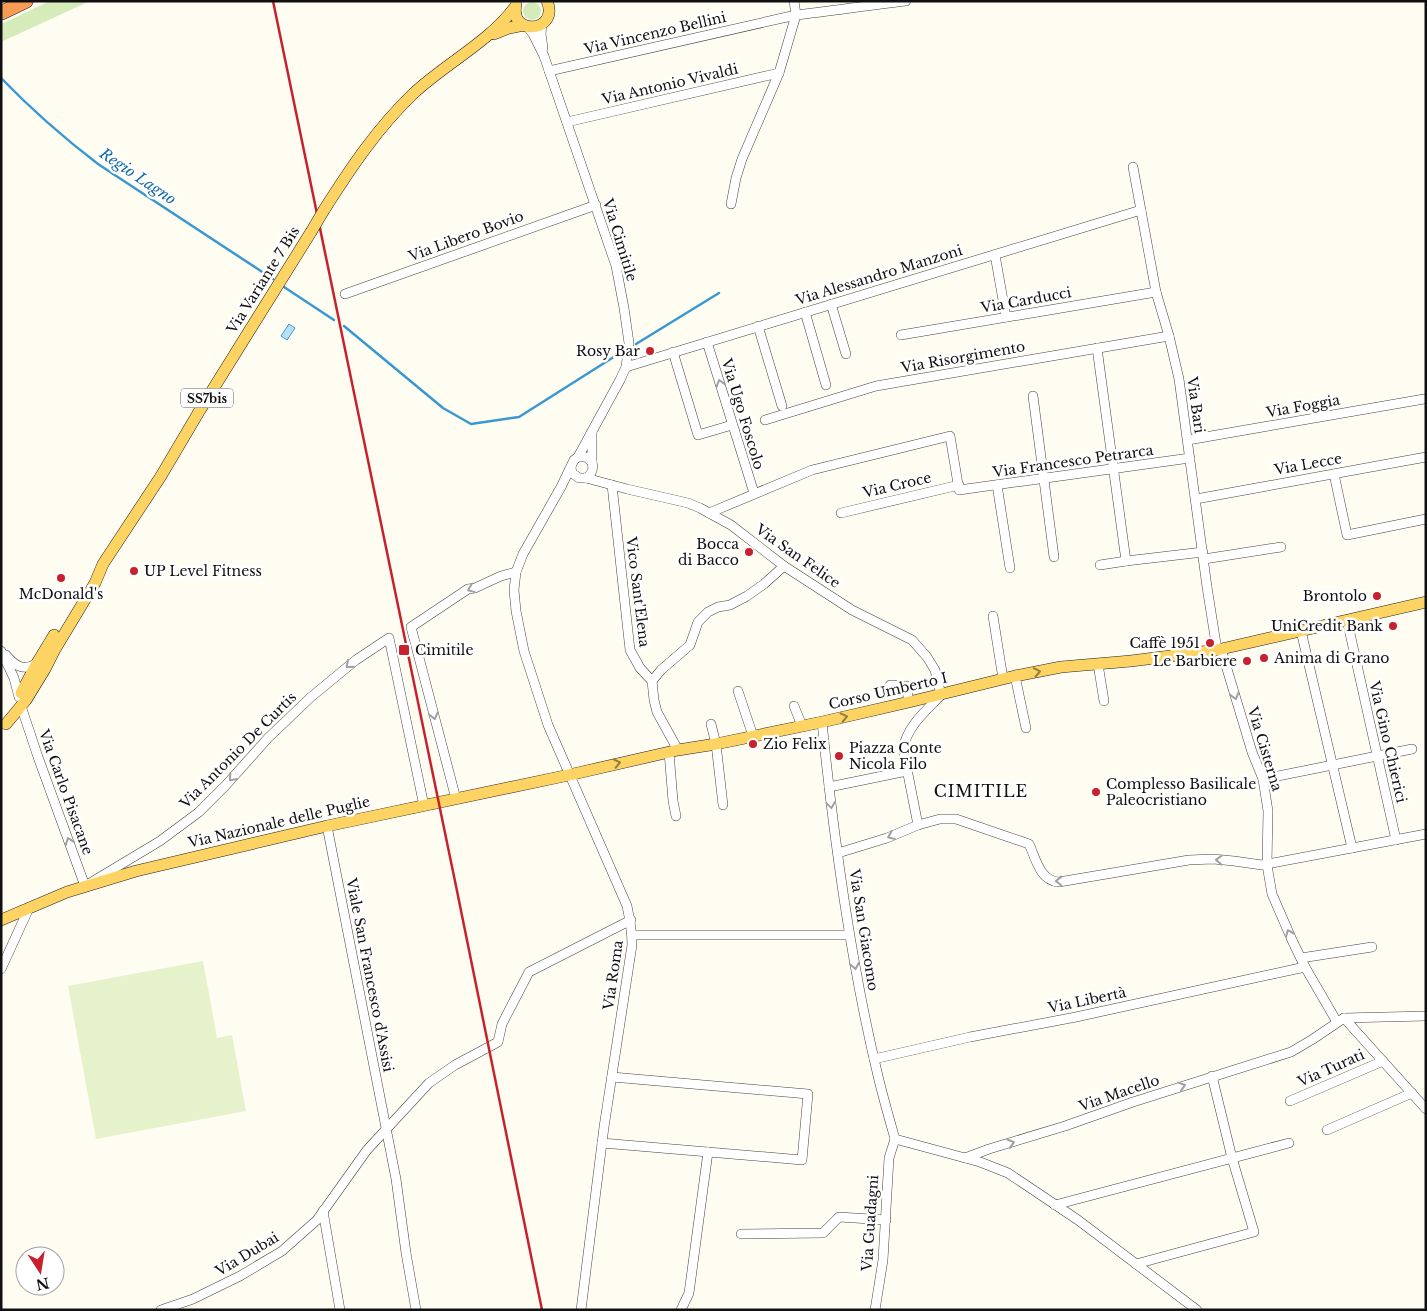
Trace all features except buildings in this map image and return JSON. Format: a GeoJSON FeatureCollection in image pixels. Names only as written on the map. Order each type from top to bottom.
{"type":"FeatureCollection","features":[{"type":"Feature","properties":{"kind":"highway"},"geometry":{"type":"LineString","coordinates":[[1,13],[26,1]]}},
{"type":"Feature","properties":{"kind":"main road"},"geometry":{"type":"LineString","coordinates":[[547,1],[549,13]]}},
{"type":"Feature","properties":{"kind":"main road"},"geometry":{"type":"LineString","coordinates":[[542,24],[557,1]]}},
{"type":"Feature","properties":{"kind":"main road","name":"SS7bis"},"geometry":{"type":"LineString","coordinates":[[516,4],[516,16],[525,26],[532,27],[542,24]]}},
{"type":"Feature","properties":{"kind":"main road","name":"Via Variante 7 Bis"},"geometry":{"type":"LineString","coordinates":[[4,728],[20,702],[45,669],[104,564],[161,476],[351,167],[381,128],[413,93],[481,41],[507,17],[516,4]]}},
{"type":"Feature","properties":{"kind":"main road","name":"Via Variante 7 Bis"},"geometry":{"type":"LineString","coordinates":[[481,41],[509,28],[525,26]]}},
{"type":"Feature","properties":{"kind":"main road","name":"Via Variante 7 Bis"},"geometry":{"type":"LineString","coordinates":[[20,702],[37,663],[90,578],[104,564]]}},
{"type":"Feature","properties":{"kind":"main road"},"geometry":{"type":"LineString","coordinates":[[1219,650],[1426,602]]}},
{"type":"Feature","properties":{"kind":"main road","name":"Corso Umberto I"},"geometry":{"type":"LineString","coordinates":[[569,775],[673,751],[822,722],[1009,677],[1061,667],[1219,650]]}},
{"type":"Feature","properties":{"kind":"main road","name":"Via Variante 7 Bis"},"geometry":{"type":"LineString","coordinates":[[30,679],[54,651]]}},
{"type":"Feature","properties":{"kind":"main road","name":"Via Nazionale delle Puglie"},"geometry":{"type":"LineString","coordinates":[[1,920],[67,892],[136,870],[327,826],[569,775]]}},
{"type":"Feature","properties":{"kind":"street"},"geometry":{"type":"LineString","coordinates":[[731,204],[742,159],[779,73],[796,15],[794,1]]}},
{"type":"Feature","properties":{"kind":"street","name":"Via Vincenzo Bellini"},"geometry":{"type":"LineString","coordinates":[[549,71],[796,15],[906,1]]}},
{"type":"Feature","properties":{"kind":"street","name":"Via Cimitile"},"geometry":{"type":"LineString","coordinates":[[542,24],[541,34],[544,56]]}},
{"type":"Feature","properties":{"kind":"street","name":"Via Cimitile"},"geometry":{"type":"LineString","coordinates":[[525,26],[533,34],[544,56],[596,205],[616,266],[622,292],[629,343],[626,366],[620,380],[578,457]]}},
{"type":"Feature","properties":{"kind":"street","name":"Via Antonio Vivaldi"},"geometry":{"type":"LineString","coordinates":[[567,122],[779,73]]}},
{"type":"Feature","properties":{"kind":"street","name":"Via Bari"},"geometry":{"type":"LineString","coordinates":[[1133,168],[1156,292],[1179,379],[1203,556],[1219,650]]}},
{"type":"Feature","properties":{"kind":"street","name":"Via Libero Bovio"},"geometry":{"type":"LineString","coordinates":[[345,294],[596,205]]}},
{"type":"Feature","properties":{"kind":"street","name":"Via Alessandro Manzoni"},"geometry":{"type":"LineString","coordinates":[[626,366],[1141,210]]}},
{"type":"Feature","properties":{"kind":"street"},"geometry":{"type":"LineString","coordinates":[[995,255],[1006,317]]}},
{"type":"Feature","properties":{"kind":"street","name":"Via Carducci"},"geometry":{"type":"LineString","coordinates":[[901,335],[1156,292]]}},
{"type":"Feature","properties":{"kind":"street"},"geometry":{"type":"LineString","coordinates":[[831,304],[846,354]]}},
{"type":"Feature","properties":{"kind":"street"},"geometry":{"type":"LineString","coordinates":[[805,312],[826,385]]}},
{"type":"Feature","properties":{"kind":"street"},"geometry":{"type":"LineString","coordinates":[[758,326],[782,406]]}},
{"type":"Feature","properties":{"kind":"street","name":"Via Risorgimento"},"geometry":{"type":"LineString","coordinates":[[765,420],[876,386],[1169,336]]}},
{"type":"Feature","properties":{"kind":"street","name":"Via Ugo Foscolo"},"geometry":{"type":"LineString","coordinates":[[707,342],[754,493]]}},
{"type":"Feature","properties":{"kind":"street"},"geometry":{"type":"LineString","coordinates":[[1097,348],[1126,561]]}},
{"type":"Feature","properties":{"kind":"street"},"geometry":{"type":"LineString","coordinates":[[673,352],[698,435],[732,425]]}},
{"type":"Feature","properties":{"kind":"street"},"geometry":{"type":"LineString","coordinates":[[1033,396],[1054,557]]}},
{"type":"Feature","properties":{"kind":"street","name":"Via Foggia"},"geometry":{"type":"LineString","coordinates":[[1188,440],[1424,399]]}},
{"type":"Feature","properties":{"kind":"street","name":"Via Cimitile"},"geometry":{"type":"LineString","coordinates":[[592,431],[592,464]]}},
{"type":"Feature","properties":{"kind":"street"},"geometry":{"type":"LineString","coordinates":[[709,513],[812,470],[950,436],[959,487]]}},
{"type":"Feature","properties":{"kind":"street"},"geometry":{"type":"LineString","coordinates":[[456,799],[411,627],[468,589],[516,572],[523,554],[574,460],[578,457],[586,457],[609,484]]}},
{"type":"Feature","properties":{"kind":"street","name":"Via Lecce"},"geometry":{"type":"LineString","coordinates":[[1196,499],[1426,457]]}},
{"type":"Feature","properties":{"kind":"street","name":"Via Francesco Petrarca"},"geometry":{"type":"LineString","coordinates":[[959,487],[997,485],[1190,458]]}},
{"type":"Feature","properties":{"kind":"street"},"geometry":{"type":"LineString","coordinates":[[571,468],[572,473],[576,477],[586,478],[592,471],[592,464]]}},
{"type":"Feature","properties":{"kind":"street"},"geometry":{"type":"LineString","coordinates":[[1334,474],[1347,535],[1426,520]]}},
{"type":"Feature","properties":{"kind":"street"},"geometry":{"type":"LineString","coordinates":[[561,487],[576,477]]}},
{"type":"Feature","properties":{"kind":"street","name":"Via San Felice"},"geometry":{"type":"LineString","coordinates":[[586,478],[688,503],[731,525],[784,566],[852,610],[912,640],[927,657],[935,670],[941,694]]}},
{"type":"Feature","properties":{"kind":"street","name":"Vico Sant'Elena"},"geometry":{"type":"LineString","coordinates":[[609,484],[630,650],[640,668],[652,681]]}},
{"type":"Feature","properties":{"kind":"street"},"geometry":{"type":"LineString","coordinates":[[997,485],[1010,568]]}},
{"type":"Feature","properties":{"kind":"street","name":"Via Croce"},"geometry":{"type":"LineString","coordinates":[[841,512],[959,487]]}},
{"type":"Feature","properties":{"kind":"street"},"geometry":{"type":"LineString","coordinates":[[1100,565],[1126,561],[1203,556],[1282,546]]}},
{"type":"Feature","properties":{"kind":"street"},"geometry":{"type":"LineString","coordinates":[[676,816],[672,793],[671,763],[673,751],[657,712],[652,681],[661,670],[690,645],[698,622],[708,612],[718,607],[730,605],[747,596],[784,566]]}},
{"type":"Feature","properties":{"kind":"street","name":"Via Roma"},"geometry":{"type":"LineString","coordinates":[[516,572],[514,590],[516,611],[524,651],[548,725],[595,830],[631,920],[632,946],[602,1143],[583,1307]]}},
{"type":"Feature","properties":{"kind":"street"},"geometry":{"type":"LineString","coordinates":[[993,616],[1009,677],[1026,728]]}},
{"type":"Feature","properties":{"kind":"street","name":"Via Gino Chierici"},"geometry":{"type":"LineString","coordinates":[[1347,620],[1396,840]]}},
{"type":"Feature","properties":{"kind":"street"},"geometry":{"type":"LineString","coordinates":[[1301,631],[1352,848]]}},
{"type":"Feature","properties":{"kind":"street","name":"Via Antonio De Curtis"},"geometry":{"type":"LineString","coordinates":[[86,886],[160,841],[199,812],[268,738],[311,697],[356,660],[389,638],[424,806]]}},
{"type":"Feature","properties":{"kind":"street","name":"Via Cisterna"},"geometry":{"type":"LineString","coordinates":[[1219,650],[1252,752],[1263,779],[1268,811],[1268,865],[1272,894],[1303,962],[1341,1020],[1383,1061],[1426,1109]]}},
{"type":"Feature","properties":{"kind":"street"},"geometry":{"type":"LineString","coordinates":[[1,651],[19,667],[28,668],[37,663]]}},
{"type":"Feature","properties":{"kind":"street","name":"Via Carlo Pisacane"},"geometry":{"type":"LineString","coordinates":[[1,651],[14,678],[38,757],[86,886]]}},
{"type":"Feature","properties":{"kind":"street"},"geometry":{"type":"LineString","coordinates":[[1098,664],[1104,701]]}},
{"type":"Feature","properties":{"kind":"street"},"geometry":{"type":"LineString","coordinates":[[14,678],[23,682],[30,679]]}},
{"type":"Feature","properties":{"kind":"street"},"geometry":{"type":"LineString","coordinates":[[890,685],[906,686],[909,702]]}},
{"type":"Feature","properties":{"kind":"street"},"geometry":{"type":"LineString","coordinates":[[738,691],[753,736]]}},
{"type":"Feature","properties":{"kind":"street"},"geometry":{"type":"LineString","coordinates":[[918,825],[903,748],[905,739],[912,727],[941,694]]}},
{"type":"Feature","properties":{"kind":"street"},"geometry":{"type":"LineString","coordinates":[[794,706],[802,726]]}},
{"type":"Feature","properties":{"kind":"street","name":"Via San Giacomo"},"geometry":{"type":"LineString","coordinates":[[822,722],[849,935],[874,1059],[895,1139]]}},
{"type":"Feature","properties":{"kind":"street"},"geometry":{"type":"LineString","coordinates":[[711,724],[716,744],[723,804]]}},
{"type":"Feature","properties":{"kind":"street"},"geometry":{"type":"LineString","coordinates":[[1263,779],[1412,749]]}},
{"type":"Feature","properties":{"kind":"street"},"geometry":{"type":"LineString","coordinates":[[829,786],[907,771]]}},
{"type":"Feature","properties":{"kind":"street"},"geometry":{"type":"LineString","coordinates":[[838,853],[886,838],[918,825],[940,820],[956,819],[1029,844],[1043,875],[1048,880],[1064,882],[1189,860],[1234,860],[1262,866],[1426,834]]}},
{"type":"Feature","properties":{"kind":"street","name":"Viale San Francesco d'Assisi"},"geometry":{"type":"LineString","coordinates":[[327,826],[396,1179],[416,1310]]}},
{"type":"Feature","properties":{"kind":"street"},"geometry":{"type":"LineString","coordinates":[[1,969],[29,908]]}},
{"type":"Feature","properties":{"kind":"street","name":"Via Dubai"},"geometry":{"type":"LineString","coordinates":[[161,1310],[192,1299],[240,1276],[282,1251],[317,1220],[367,1150],[429,1083],[455,1065],[498,1042],[502,1024],[530,972],[631,920]]}},
{"type":"Feature","properties":{"kind":"street"},"geometry":{"type":"LineString","coordinates":[[632,935],[849,935]]}},
{"type":"Feature","properties":{"kind":"street","name":"Via Libertà"},"geometry":{"type":"LineString","coordinates":[[874,1059],[970,1036],[1076,1017],[1372,947]]}},
{"type":"Feature","properties":{"kind":"street"},"geometry":{"type":"LineString","coordinates":[[1341,1020],[1426,1016]]}},
{"type":"Feature","properties":{"kind":"street","name":"Via Macello"},"geometry":{"type":"LineString","coordinates":[[965,1158],[1212,1076],[1291,1052],[1341,1020]]}},
{"type":"Feature","properties":{"kind":"street","name":"Via Turati"},"geometry":{"type":"LineString","coordinates":[[1290,1101],[1383,1061]]}},
{"type":"Feature","properties":{"kind":"street"},"geometry":{"type":"LineString","coordinates":[[1136,1264],[1254,1232],[1232,1158],[1212,1076]]}},
{"type":"Feature","properties":{"kind":"street"},"geometry":{"type":"LineString","coordinates":[[602,1143],[802,1160],[808,1094],[612,1077]]}},
{"type":"Feature","properties":{"kind":"street"},"geometry":{"type":"LineString","coordinates":[[1327,1130],[1412,1093]]}},
{"type":"Feature","properties":{"kind":"street"},"geometry":{"type":"LineString","coordinates":[[895,1139],[965,1158],[1008,1173],[1055,1205],[1197,1310]]}},
{"type":"Feature","properties":{"kind":"street","name":"Via Guadagni"},"geometry":{"type":"LineString","coordinates":[[875,1310],[883,1260],[889,1158],[895,1139]]}},
{"type":"Feature","properties":{"kind":"street"},"geometry":{"type":"LineString","coordinates":[[1055,1205],[1289,1143]]}},
{"type":"Feature","properties":{"kind":"street"},"geometry":{"type":"LineString","coordinates":[[681,1310],[689,1293],[708,1152]]}},
{"type":"Feature","properties":{"kind":"street"},"geometry":{"type":"LineString","coordinates":[[323,1211],[340,1310]]}},
{"type":"Feature","properties":{"kind":"street"},"geometry":{"type":"LineString","coordinates":[[741,1234],[823,1234],[839,1217],[886,1220]]}},
{"type":"Feature","properties":{"kind":"green space"},"geometry":{"type":"Polygon","coordinates":[[[50,1],[90,1],[1,42],[1,24],[50,1]]]}},
{"type":"Feature","properties":{"kind":"green space"},"geometry":{"type":"Polygon","coordinates":[[[532,2],[540,7],[541,11],[536,19],[532,20],[524,15],[523,11],[528,3],[532,2]]]}},
{"type":"Feature","properties":{"kind":"green space"},"geometry":{"type":"Polygon","coordinates":[[[203,961],[217,1038],[232,1035],[246,1111],[96,1139],[68,986],[203,961]]]}},
{"type":"Feature","properties":{"kind":"water"},"geometry":{"type":"Polygon","coordinates":[[[289,324],[295,328],[287,340],[281,336],[289,324]]]}},
{"type":"Feature","properties":{"kind":"waterway","name":"Regio Lagno"},"geometry":{"type":"LineString","coordinates":[[1,78],[48,123],[98,164],[273,279]]}},
{"type":"Feature","properties":{"kind":"waterway"},"geometry":{"type":"LineString","coordinates":[[284,287],[334,320]]}},
{"type":"Feature","properties":{"kind":"waterway"},"geometry":{"type":"LineString","coordinates":[[636,344],[719,293]]}},
{"type":"Feature","properties":{"kind":"waterway"},"geometry":{"type":"LineString","coordinates":[[344,326],[443,408],[471,424],[519,417],[620,353]]}},
{"type":"Feature","properties":{"kind":"railway"},"geometry":{"type":"LineString","coordinates":[[273,1],[542,1310]]}},
{"type":"Feature","properties":{"kind":"place","name":"Rosy Bar"},"geometry":{"type":"Point","coordinates":[650,351]}},
{"type":"Feature","properties":{"kind":"place","name":"Bocca di Bacco"},"geometry":{"type":"Point","coordinates":[749,552]}},
{"type":"Feature","properties":{"kind":"place","name":"UP Level Fitness"},"geometry":{"type":"Point","coordinates":[134,571]}},
{"type":"Feature","properties":{"kind":"place","name":"McDonald's"},"geometry":{"type":"Point","coordinates":[61,578]}},
{"type":"Feature","properties":{"kind":"place","name":"Brontolo"},"geometry":{"type":"Point","coordinates":[1377,596]}},
{"type":"Feature","properties":{"kind":"place","name":"UniCredit Bank"},"geometry":{"type":"Point","coordinates":[1393,626]}},
{"type":"Feature","properties":{"kind":"place","name":"Caffè 1951"},"geometry":{"type":"Point","coordinates":[1210,643]}},
{"type":"Feature","properties":{"kind":"place","name":"Cimitile"},"geometry":{"type":"Point","coordinates":[404,650]}},
{"type":"Feature","properties":{"kind":"place","name":"Anima di Grano"},"geometry":{"type":"Point","coordinates":[1264,658]}},
{"type":"Feature","properties":{"kind":"place","name":"Le Barbiere"},"geometry":{"type":"Point","coordinates":[1247,661]}},
{"type":"Feature","properties":{"kind":"place","name":"Zio Felix"},"geometry":{"type":"Point","coordinates":[753,744]}},
{"type":"Feature","properties":{"kind":"place","name":"Piazza Conte Nicola Filo"},"geometry":{"type":"Point","coordinates":[839,756]}},
{"type":"Feature","properties":{"kind":"place","name":"Complesso Basilicale Paleocristiano"},"geometry":{"type":"Point","coordinates":[1096,792]}},
{"type":"Feature","properties":{"kind":"district","name":"CIMITILE"},"geometry":{"type":"Point","coordinates":[981,791]}}]}
